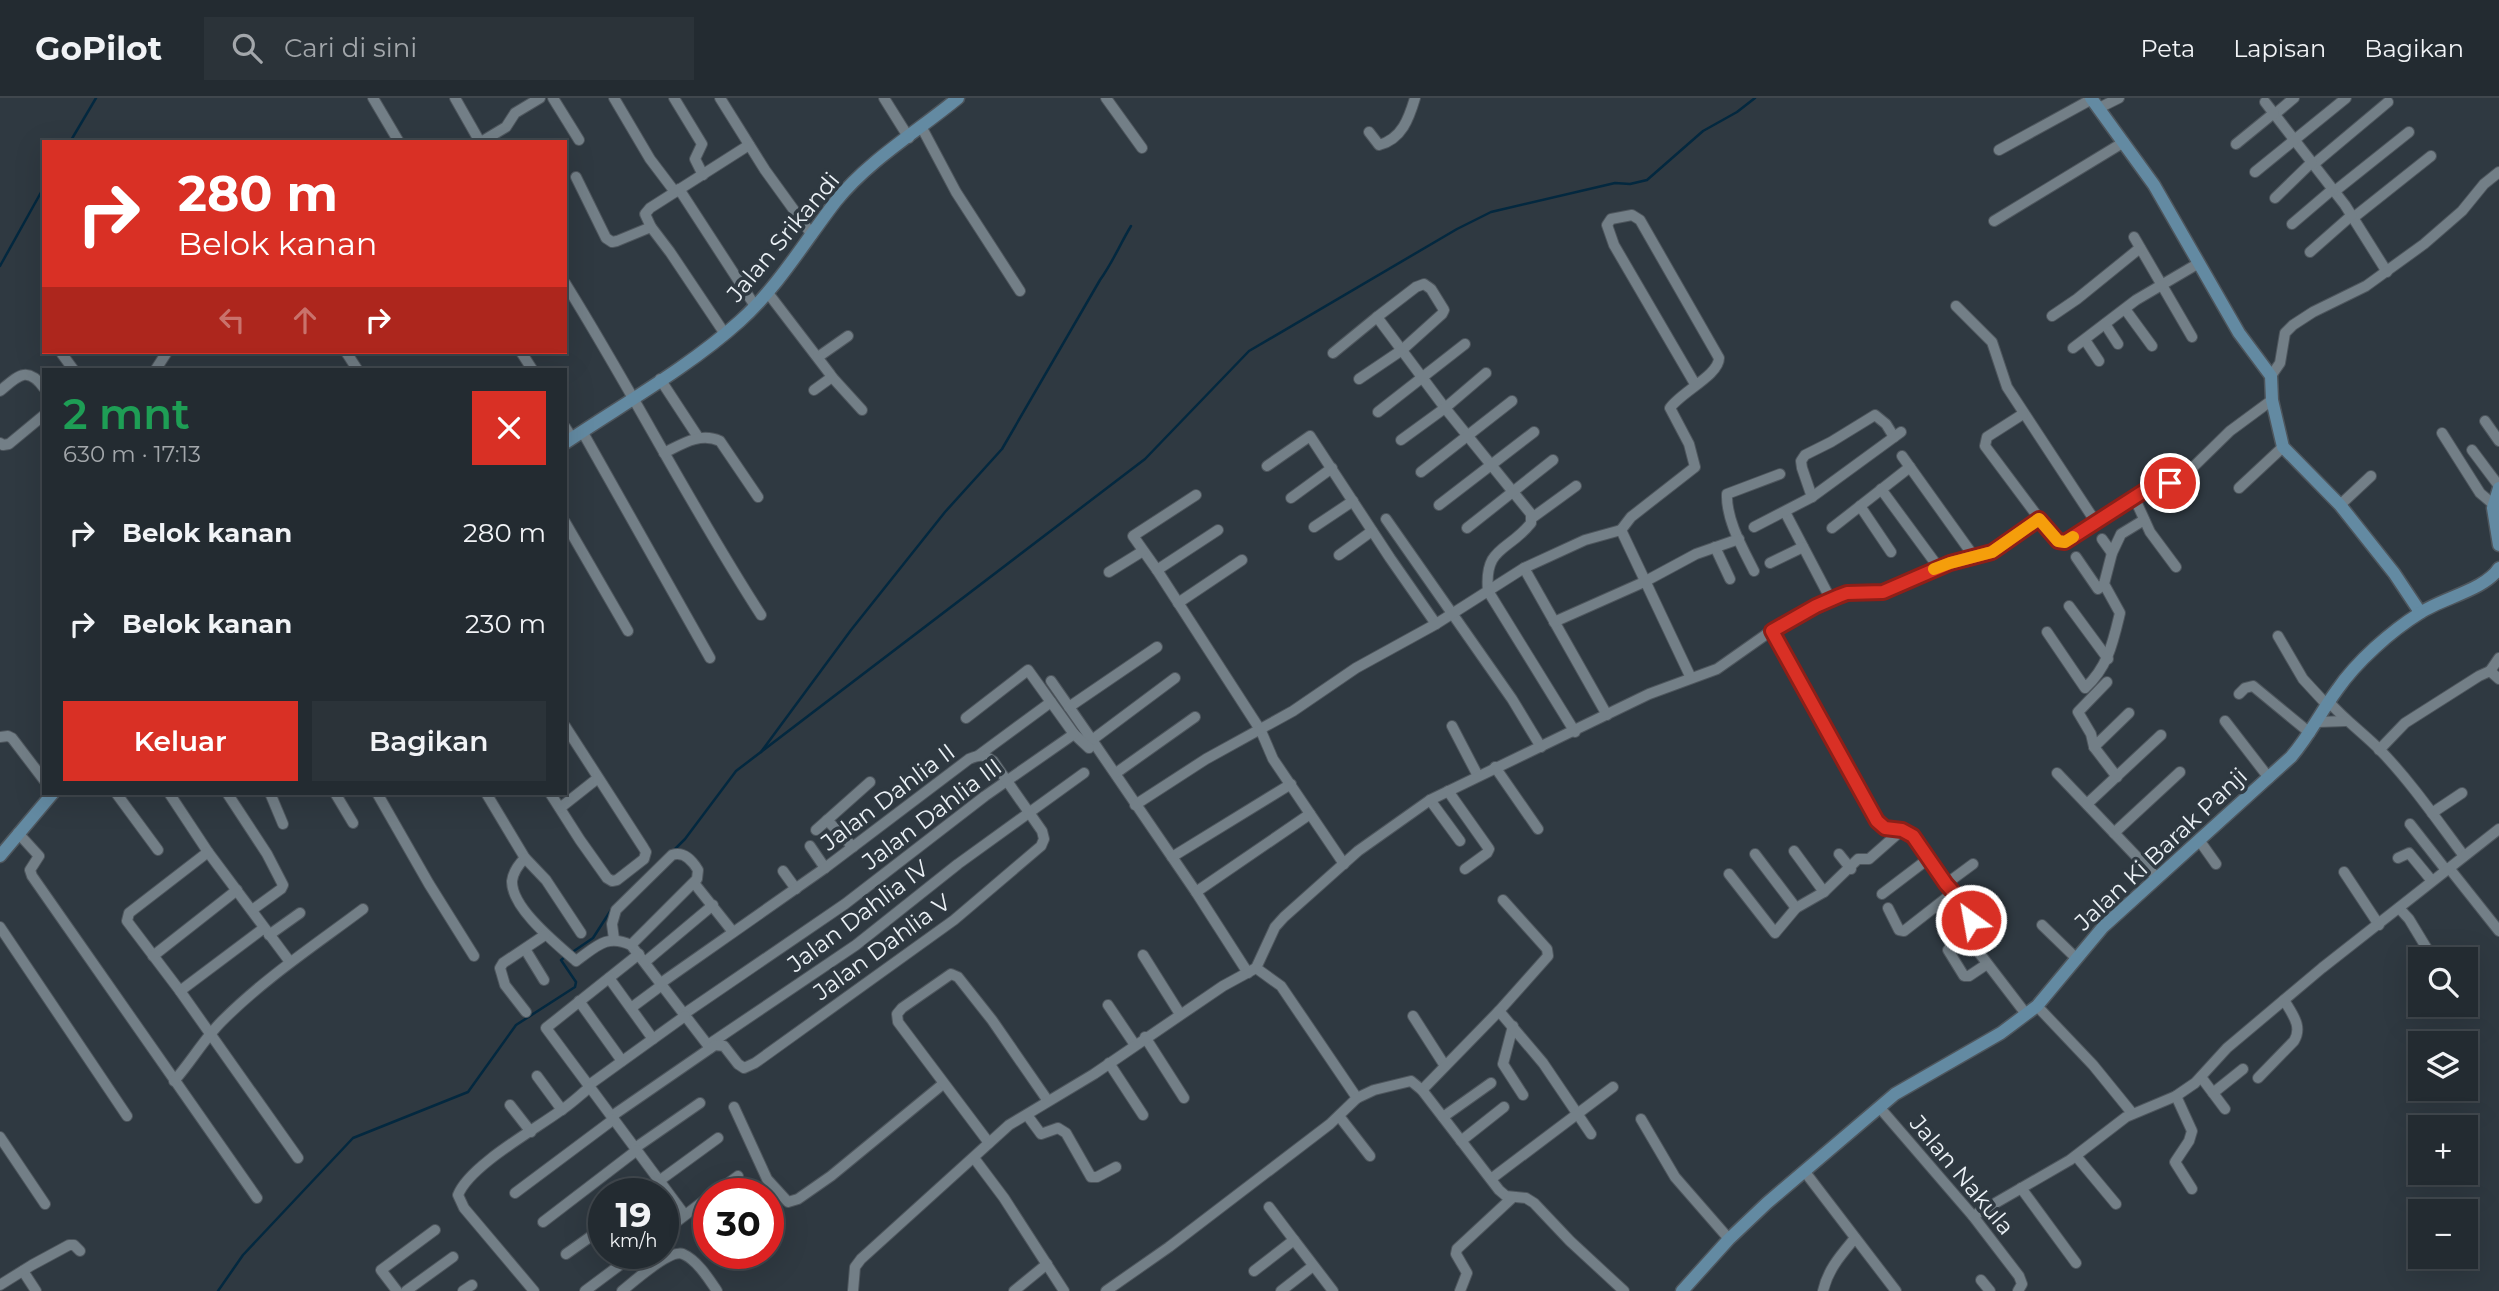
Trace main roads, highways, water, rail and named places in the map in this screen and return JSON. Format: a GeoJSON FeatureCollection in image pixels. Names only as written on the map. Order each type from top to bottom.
{"type":"FeatureCollection","features":[{"type":"Feature","properties":{"kind":"waterway"},"geometry":{"type":"LineString","coordinates":[[71,140],[96,98]]}},
{"type":"Feature","properties":{"kind":"waterway"},"geometry":{"type":"LineString","coordinates":[[674,850],[736,771],[1145,459],[1249,351],[1457,229],[1491,212],[1615,183],[1630,184],[1647,180],[1703,131],[1737,112],[1755,98]]}},
{"type":"Feature","properties":{"kind":"waterway"},"geometry":{"type":"LineString","coordinates":[[0,266],[42,191]]}},
{"type":"Feature","properties":{"kind":"waterway"},"geometry":{"type":"LineString","coordinates":[[761,752],[851,630],[945,512],[1002,449],[1131,226]]}},
{"type":"Feature","properties":{"kind":"waterway"},"geometry":{"type":"LineString","coordinates":[[571,953],[593,938],[611,910]]}},
{"type":"Feature","properties":{"kind":"waterway"},"geometry":{"type":"LineString","coordinates":[[218,1291],[243,1255],[353,1138],[468,1092],[516,1025],[575,987],[576,982],[561,960],[565,957]]}}]}
